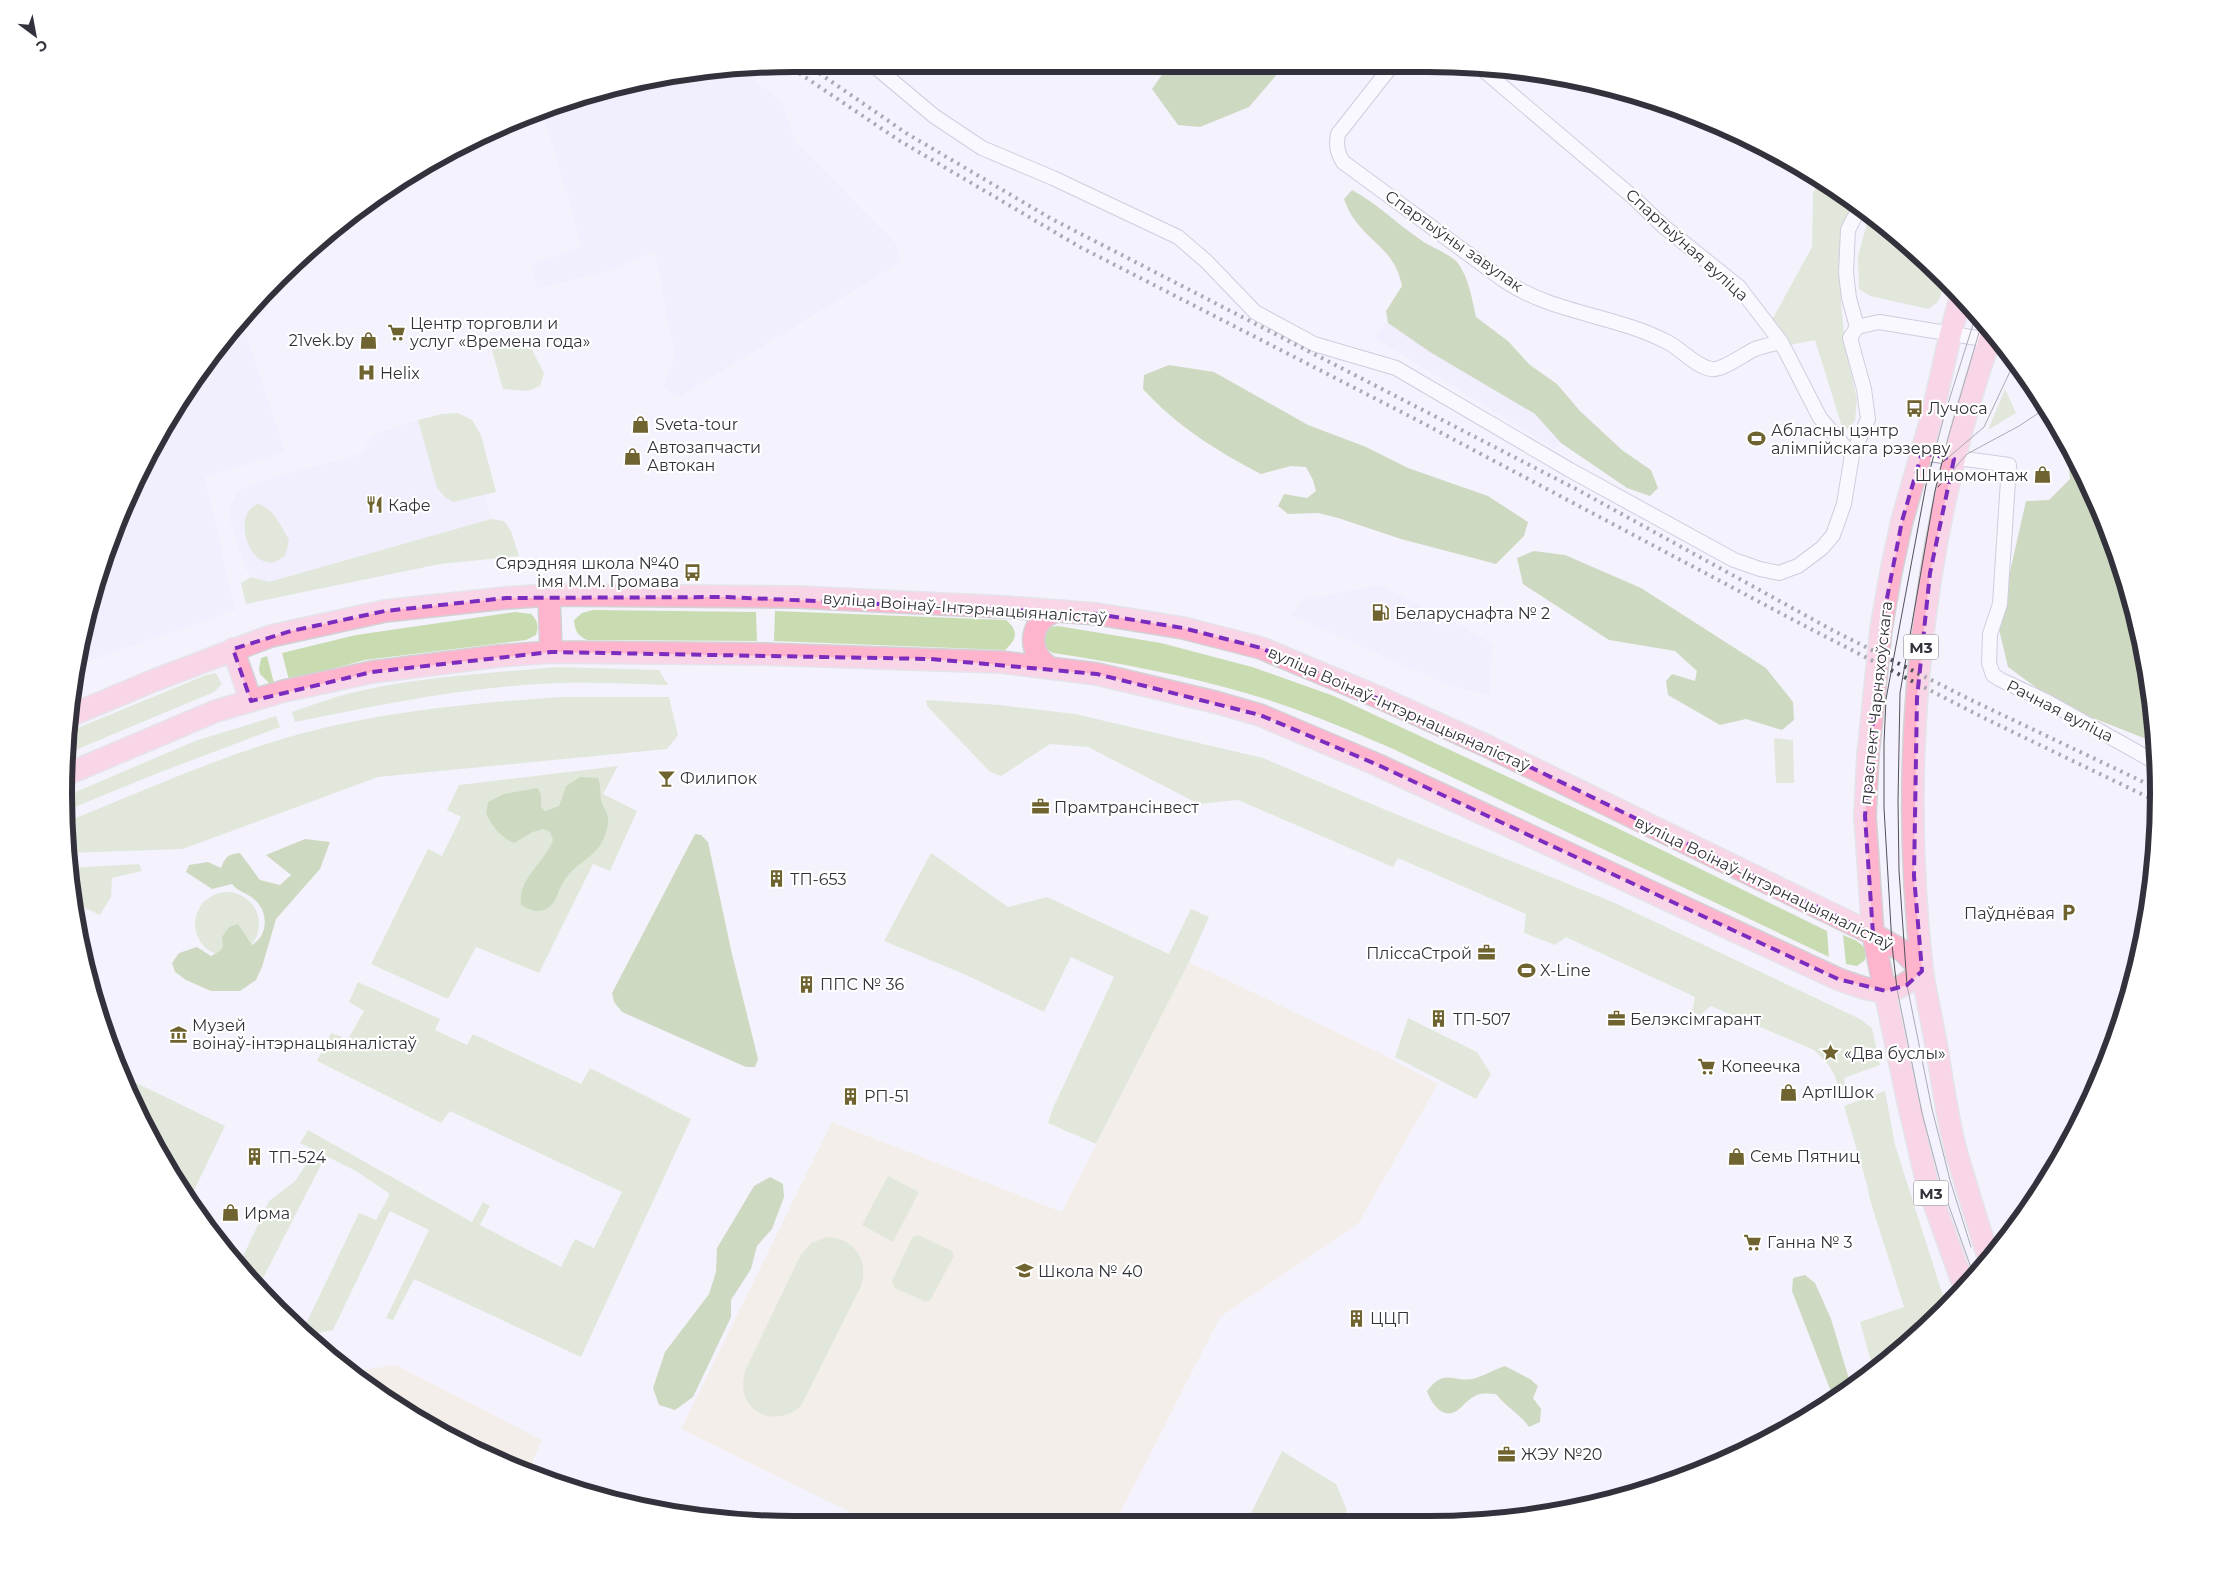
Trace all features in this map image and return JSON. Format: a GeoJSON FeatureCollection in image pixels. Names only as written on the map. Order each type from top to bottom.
{"type":"FeatureCollection","features":[{"type":"Feature","properties":{"kind":"main road","name":"праспект Чарняхоўскага"},"geometry":{"type":"LineString","coordinates":[[1959,305],[1932,416],[1902,521],[1891,572],[1881,629],[1868,755],[1865,816],[1874,934],[1928,1187],[1962,1281]]}},
{"type":"Feature","properties":{"kind":"main road","name":"М3"},"geometry":{"type":"LineString","coordinates":[[1987,1252],[1956,1149],[1922,971],[1914,876],[1913,773],[1917,698],[1930,573],[1940,515],[1954,459],[1989,340]]}},
{"type":"Feature","properties":{"kind":"main road","name":"вуліца Воінаў-Інтэрнацыяналістаў"},"geometry":{"type":"LineString","coordinates":[[78,712],[233,649],[291,631],[385,611],[506,598],[548,595],[796,598],[1005,607],[1097,614],[1183,628],[1261,648],[1385,700],[1487,746],[1874,934],[1903,951],[1922,971]]}},
{"type":"Feature","properties":{"kind":"main road"},"geometry":{"type":"LineString","coordinates":[[548,595],[551,652]]}},
{"type":"Feature","properties":{"kind":"main road"},"geometry":{"type":"LineString","coordinates":[[1001,662],[1017,650],[1022,637],[1020,622],[1005,607]]}},
{"type":"Feature","properties":{"kind":"main road"},"geometry":{"type":"LineString","coordinates":[[1050,668],[1043,664],[1035,651],[1033,635],[1039,622],[1049,613],[1056,611]]}},
{"type":"Feature","properties":{"kind":"main road"},"geometry":{"type":"LineString","coordinates":[[233,649],[251,701]]}},
{"type":"Feature","properties":{"kind":"main road"},"geometry":{"type":"LineString","coordinates":[[73,772],[216,711],[284,691],[372,672],[498,656],[551,652],[763,654],[837,658],[1001,662],[1097,674],[1215,702],[1260,715],[1378,765],[1810,967],[1873,990],[1886,991],[1907,985],[1922,971]]}},
{"type":"Feature","properties":{"kind":"street"},"geometry":{"type":"LineString","coordinates":[[883,72],[934,116],[982,148],[1112,205],[1178,237],[1206,261],[1255,312],[1314,344],[1396,368],[1570,470],[1734,560],[1760,569],[1779,573],[1798,566],[1822,548],[1833,534],[1844,504],[1852,456],[1868,419],[1864,389],[1850,338],[1857,327],[1879,322],[1985,336]]}},
{"type":"Feature","properties":{"kind":"street","name":"Спартыўны завулак"},"geometry":{"type":"LineString","coordinates":[[1387,72],[1338,134],[1336,143],[1343,162],[1517,289],[1562,306],[1646,332],[1670,344],[1702,366],[1712,369],[1725,365],[1757,348],[1781,342]]}},
{"type":"Feature","properties":{"kind":"street","name":"Спартыўная вуліца"},"geometry":{"type":"LineString","coordinates":[[1490,75],[1634,198],[1663,226],[1738,287],[1781,342],[1820,418],[1852,456]]}},
{"type":"Feature","properties":{"kind":"street"},"geometry":{"type":"LineString","coordinates":[[1856,213],[1848,230],[1846,273],[1849,298],[1857,327]]}},
{"type":"Feature","properties":{"kind":"street"},"geometry":{"type":"LineString","coordinates":[[1922,453],[1954,459]]}},
{"type":"Feature","properties":{"kind":"street","name":"Рачная вуліца"},"geometry":{"type":"LineString","coordinates":[[1954,459],[2009,465],[2000,604],[1990,634],[1989,663],[1993,675],[2048,702],[2149,759]]}},
{"type":"Feature","properties":{"kind":"highlighted area"},"geometry":{"type":"Polygon","coordinates":[[[1922,453],[1954,459],[1930,573],[1917,698],[1914,876],[1922,971],[1907,985],[1886,991],[1838,979],[1378,765],[1260,715],[1097,674],[931,659],[551,652],[372,672],[251,701],[233,649],[291,631],[385,611],[506,598],[727,597],[1097,614],[1183,628],[1261,648],[1487,746],[1873,934],[1865,816],[1881,629],[1902,521],[1922,453]]]}},
{"type":"Feature","properties":{"kind":"shaded area"},"geometry":{"type":"Polygon","coordinates":[[[747,74],[782,103],[796,143],[896,244],[901,262],[677,398],[663,386],[675,357],[655,251],[612,269],[538,289],[531,265],[582,246],[544,117],[608,97],[654,86],[747,74]]]}},
{"type":"Feature","properties":{"kind":"shaded area"},"geometry":{"type":"Polygon","coordinates":[[[1389,317],[1565,435],[1555,449],[1375,338],[1389,317]]]}},
{"type":"Feature","properties":{"kind":"shaded area"},"geometry":{"type":"Polygon","coordinates":[[[244,328],[285,452],[205,477],[235,610],[85,662],[97,608],[111,562],[127,518],[147,475],[169,433],[194,393],[244,328]]]}},
{"type":"Feature","properties":{"kind":"shaded area"},"geometry":{"type":"Polygon","coordinates":[[[418,420],[437,488],[453,502],[486,495],[491,519],[269,582],[251,577],[245,568],[229,517],[231,505],[238,492],[251,484],[364,453],[370,436],[418,420]]]}},
{"type":"Feature","properties":{"kind":"shaded area"},"geometry":{"type":"Polygon","coordinates":[[[1381,585],[1492,643],[1490,695],[1450,686],[1292,615],[1302,600],[1381,585]]]}},
{"type":"Feature","properties":{"kind":"shaded area","name":"Школа № 40"},"geometry":{"type":"Polygon","coordinates":[[[1189,962],[1380,1053],[1438,1084],[1358,1224],[1220,1317],[1119,1516],[858,1516],[681,1429],[832,1122],[1062,1212],[1189,962]]]}},
{"type":"Feature","properties":{"kind":"shaded area"},"geometry":{"type":"Polygon","coordinates":[[[396,1365],[542,1440],[530,1466],[475,1442],[433,1420],[393,1395],[359,1370],[396,1365]]]}},
{"type":"Feature","properties":{"kind":"green space"},"geometry":{"type":"Polygon","coordinates":[[[1164,72],[1279,72],[1249,107],[1200,127],[1178,125],[1152,89],[1164,72]]]}},
{"type":"Feature","properties":{"kind":"green space"},"geometry":{"type":"Polygon","coordinates":[[[1817,186],[1853,211],[1842,233],[1841,303],[1845,344],[1857,400],[1855,421],[1848,429],[1842,427],[1815,340],[1790,345],[1772,320],[1812,247],[1813,193],[1817,186]]]}},
{"type":"Feature","properties":{"kind":"green space"},"geometry":{"type":"Polygon","coordinates":[[[1352,190],[1370,201],[1421,240],[1457,262],[1467,282],[1476,317],[1508,341],[1530,365],[1557,384],[1580,411],[1622,450],[1651,470],[1658,488],[1650,496],[1627,488],[1561,443],[1535,414],[1430,352],[1388,323],[1386,311],[1402,286],[1395,265],[1390,257],[1364,231],[1349,211],[1344,199],[1352,190]]]}},
{"type":"Feature","properties":{"kind":"green space"},"geometry":{"type":"Polygon","coordinates":[[[1867,221],[1905,252],[1943,288],[1938,302],[1928,309],[1870,296],[1859,289],[1858,257],[1867,221]]]}},
{"type":"Feature","properties":{"kind":"green space"},"geometry":{"type":"Polygon","coordinates":[[[523,346],[532,350],[544,373],[540,386],[528,391],[503,389],[491,347],[523,346]]]}},
{"type":"Feature","properties":{"kind":"green space"},"geometry":{"type":"Polygon","coordinates":[[[1169,365],[1214,372],[1308,425],[1366,447],[1408,468],[1488,496],[1528,522],[1524,536],[1496,564],[1401,539],[1318,513],[1288,514],[1278,506],[1284,494],[1307,498],[1316,491],[1306,467],[1291,466],[1261,474],[1198,437],[1156,403],[1143,389],[1144,375],[1169,365]]]}},
{"type":"Feature","properties":{"kind":"green space"},"geometry":{"type":"Polygon","coordinates":[[[2025,387],[2034,401],[2032,404],[2025,387]]]}},
{"type":"Feature","properties":{"kind":"green space"},"geometry":{"type":"Polygon","coordinates":[[[2005,389],[2016,413],[1988,430],[2005,389]]]}},
{"type":"Feature","properties":{"kind":"green space"},"geometry":{"type":"Polygon","coordinates":[[[458,413],[472,420],[481,435],[496,492],[453,502],[445,497],[437,488],[418,420],[442,414],[458,413]]]}},
{"type":"Feature","properties":{"kind":"green space"},"geometry":{"type":"Polygon","coordinates":[[[2068,460],[2096,518],[2126,608],[2137,654],[2148,740],[2060,705],[2008,667],[1998,625],[2026,501],[2049,500],[2070,479],[2068,460]]]}},
{"type":"Feature","properties":{"kind":"green space"},"geometry":{"type":"Polygon","coordinates":[[[258,504],[264,506],[273,514],[289,540],[285,556],[273,563],[262,561],[255,556],[247,541],[245,523],[247,515],[251,508],[258,504]]]}},
{"type":"Feature","properties":{"kind":"green space"},"geometry":{"type":"Polygon","coordinates":[[[491,519],[504,521],[511,531],[519,556],[440,564],[246,604],[241,583],[251,577],[269,582],[491,519]]]}},
{"type":"Feature","properties":{"kind":"green space"},"geometry":{"type":"Polygon","coordinates":[[[1534,551],[1565,555],[1641,588],[1766,668],[1793,702],[1794,720],[1782,730],[1746,719],[1720,725],[1668,695],[1666,681],[1672,674],[1695,681],[1697,671],[1675,651],[1609,640],[1523,584],[1517,558],[1534,551]]]}},
{"type":"Feature","properties":{"kind":"green space"},"geometry":{"type":"Polygon","coordinates":[[[593,610],[756,612],[757,641],[587,640],[577,632],[574,620],[582,613],[593,610]]]}},
{"type":"Feature","properties":{"kind":"green space"},"geometry":{"type":"Polygon","coordinates":[[[775,611],[1006,620],[1013,627],[1015,635],[1005,650],[774,641],[775,611]]]}},
{"type":"Feature","properties":{"kind":"green space"},"geometry":{"type":"Polygon","coordinates":[[[515,612],[531,614],[537,624],[536,635],[526,640],[365,660],[289,680],[282,653],[356,635],[515,612]]]}},
{"type":"Feature","properties":{"kind":"green space"},"geometry":{"type":"Polygon","coordinates":[[[1058,626],[1161,643],[1252,667],[1334,696],[1609,824],[1827,931],[1829,957],[1391,748],[1321,719],[1267,700],[1201,681],[1127,665],[1053,653],[1042,646],[1046,628],[1058,626]]]}},
{"type":"Feature","properties":{"kind":"green space"},"geometry":{"type":"Polygon","coordinates":[[[267,656],[274,683],[269,683],[260,674],[261,658],[267,656]]]}},
{"type":"Feature","properties":{"kind":"green space"},"geometry":{"type":"Polygon","coordinates":[[[556,667],[659,670],[668,685],[561,683],[494,688],[427,697],[295,722],[292,712],[336,697],[390,685],[445,677],[556,667]]]}},
{"type":"Feature","properties":{"kind":"green space"},"geometry":{"type":"Polygon","coordinates":[[[216,673],[222,684],[214,692],[74,751],[76,729],[206,675],[216,673]]]}},
{"type":"Feature","properties":{"kind":"green space"},"geometry":{"type":"Polygon","coordinates":[[[560,697],[669,697],[678,735],[667,749],[378,777],[183,849],[75,853],[73,819],[183,774],[243,752],[335,725],[431,709],[560,697]]]}},
{"type":"Feature","properties":{"kind":"green space"},"geometry":{"type":"Polygon","coordinates":[[[926,700],[1000,705],[1075,714],[1263,758],[1615,903],[1860,1019],[1872,1028],[1880,1065],[1844,1078],[1846,1091],[1840,1093],[1835,1076],[1828,1064],[1814,1050],[1711,1006],[1700,1015],[1692,1012],[1695,997],[1566,937],[1555,945],[1524,933],[1526,914],[1398,858],[1393,867],[1238,800],[1199,804],[1088,747],[1050,744],[1001,776],[990,772],[927,706],[926,700]]]}},
{"type":"Feature","properties":{"kind":"green space"},"geometry":{"type":"Polygon","coordinates":[[[276,716],[280,727],[73,808],[72,794],[195,741],[276,716]]]}},
{"type":"Feature","properties":{"kind":"green space"},"geometry":{"type":"Polygon","coordinates":[[[1774,738],[1793,740],[1794,783],[1776,783],[1774,738]]]}},
{"type":"Feature","properties":{"kind":"green space"},"geometry":{"type":"Polygon","coordinates":[[[618,766],[603,794],[637,811],[610,871],[593,864],[539,973],[476,947],[448,999],[371,964],[428,849],[442,856],[461,817],[447,810],[459,785],[618,766]]]}},
{"type":"Feature","properties":{"kind":"green space"},"geometry":{"type":"Polygon","coordinates":[[[580,777],[598,778],[601,800],[608,819],[604,839],[594,853],[569,874],[550,906],[539,911],[530,909],[521,905],[523,886],[549,849],[553,840],[550,832],[544,829],[533,832],[514,843],[509,841],[501,835],[486,814],[488,802],[504,794],[538,788],[541,795],[541,807],[545,811],[559,806],[566,786],[580,777]]]}},
{"type":"Feature","properties":{"kind":"green space"},"geometry":{"type":"Polygon","coordinates":[[[695,834],[701,835],[708,842],[732,954],[758,1059],[755,1067],[746,1067],[622,1012],[614,1002],[612,993],[695,834]]]}},
{"type":"Feature","properties":{"kind":"green space"},"geometry":{"type":"Polygon","coordinates":[[[305,839],[330,842],[320,869],[276,919],[262,967],[256,980],[240,991],[211,991],[186,980],[175,972],[172,963],[179,953],[197,947],[211,956],[220,951],[223,946],[222,937],[229,927],[238,924],[252,945],[261,936],[265,924],[260,905],[252,898],[232,884],[212,889],[186,872],[189,865],[208,862],[221,868],[228,857],[240,853],[260,880],[280,885],[291,875],[266,855],[305,839]]]}},
{"type":"Feature","properties":{"kind":"green space"},"geometry":{"type":"Polygon","coordinates":[[[931,853],[1008,907],[1047,897],[1169,954],[1191,909],[1209,917],[1189,962],[1096,1144],[1048,1123],[1053,1108],[1114,977],[1071,957],[1044,1012],[964,974],[884,941],[931,853]]]}},
{"type":"Feature","properties":{"kind":"green space"},"geometry":{"type":"Polygon","coordinates":[[[139,864],[142,871],[112,878],[111,897],[100,915],[82,906],[77,868],[139,864]]]}},
{"type":"Feature","properties":{"kind":"green space"},"geometry":{"type":"Polygon","coordinates":[[[221,892],[233,892],[250,901],[257,912],[259,924],[257,936],[250,947],[233,956],[221,956],[209,951],[200,942],[195,930],[195,918],[200,906],[209,897],[221,892]]]}},
{"type":"Feature","properties":{"kind":"green space"},"geometry":{"type":"Polygon","coordinates":[[[1843,935],[1860,943],[1865,950],[1865,960],[1857,966],[1846,964],[1843,935]]]}},
{"type":"Feature","properties":{"kind":"green space"},"geometry":{"type":"Polygon","coordinates":[[[358,982],[440,1019],[435,1030],[467,1045],[473,1034],[581,1084],[590,1068],[691,1119],[581,1357],[414,1279],[393,1320],[386,1318],[429,1230],[390,1211],[333,1330],[314,1334],[305,1325],[359,1213],[376,1220],[390,1194],[356,1171],[300,1143],[308,1130],[472,1222],[483,1202],[490,1206],[480,1225],[561,1267],[575,1239],[594,1248],[622,1192],[450,1111],[441,1123],[317,1061],[331,1033],[348,1039],[364,1011],[349,1002],[358,982]]]}},
{"type":"Feature","properties":{"kind":"green space"},"geometry":{"type":"Polygon","coordinates":[[[1408,1018],[1477,1052],[1491,1074],[1476,1099],[1395,1057],[1408,1018]]]}},
{"type":"Feature","properties":{"kind":"green space"},"geometry":{"type":"Polygon","coordinates":[[[131,1081],[225,1126],[193,1194],[169,1156],[131,1081]]]}},
{"type":"Feature","properties":{"kind":"green space"},"geometry":{"type":"Polygon","coordinates":[[[1885,1091],[1895,1145],[1944,1299],[1905,1337],[1872,1364],[1860,1322],[1904,1307],[1870,1200],[1844,1106],[1885,1091]]]}},
{"type":"Feature","properties":{"kind":"green space"},"geometry":{"type":"Polygon","coordinates":[[[314,1153],[324,1159],[262,1281],[242,1259],[269,1201],[295,1181],[314,1153]]]}},
{"type":"Feature","properties":{"kind":"green space"},"geometry":{"type":"Polygon","coordinates":[[[888,1176],[919,1192],[893,1242],[862,1225],[888,1176]]]}},
{"type":"Feature","properties":{"kind":"green space"},"geometry":{"type":"Polygon","coordinates":[[[770,1177],[783,1184],[784,1197],[772,1229],[757,1246],[751,1269],[731,1300],[731,1317],[693,1397],[675,1410],[659,1405],[653,1388],[665,1352],[709,1294],[716,1272],[717,1248],[754,1186],[770,1177]]]}},
{"type":"Feature","properties":{"kind":"green space"},"geometry":{"type":"Polygon","coordinates":[[[918,1235],[952,1251],[954,1256],[931,1299],[926,1302],[895,1288],[892,1281],[912,1238],[918,1235]]]}},
{"type":"Feature","properties":{"kind":"green space"},"geometry":{"type":"Polygon","coordinates":[[[828,1237],[846,1242],[858,1253],[863,1268],[861,1286],[801,1406],[778,1417],[767,1416],[757,1412],[749,1404],[744,1394],[743,1383],[746,1369],[800,1256],[811,1243],[828,1237]]]}},
{"type":"Feature","properties":{"kind":"green space"},"geometry":{"type":"Polygon","coordinates":[[[1805,1275],[1815,1283],[1831,1319],[1849,1381],[1832,1394],[1792,1291],[1793,1278],[1805,1275]]]}},
{"type":"Feature","properties":{"kind":"green space"},"geometry":{"type":"Polygon","coordinates":[[[1505,1366],[1530,1379],[1538,1386],[1533,1398],[1541,1409],[1540,1422],[1529,1427],[1496,1394],[1476,1395],[1453,1413],[1443,1412],[1431,1401],[1427,1391],[1440,1379],[1468,1380],[1505,1366]]]}},
{"type":"Feature","properties":{"kind":"green space"},"geometry":{"type":"Polygon","coordinates":[[[1282,1451],[1336,1484],[1347,1510],[1344,1516],[1250,1516],[1282,1451]]]}},
{"type":"Feature","properties":{"kind":"tram line"},"geometry":{"type":"LineString","coordinates":[[1972,1270],[1940,1181],[1922,1113],[1897,989],[1892,945],[1884,808],[1884,743],[1886,699],[1926,485],[1945,413],[1974,322]]}},
{"type":"Feature","properties":{"kind":"tram line"},"geometry":{"type":"LineString","coordinates":[[1971,1247],[1950,1180],[1932,1109],[1907,985],[1899,871],[1898,801],[1900,693],[1935,491],[1948,438],[1980,329]]}},
{"type":"Feature","properties":{"kind":"tram line"},"geometry":{"type":"LineString","coordinates":[[1943,462],[1984,427],[2011,369]]}},
{"type":"Feature","properties":{"kind":"tram line"},"geometry":{"type":"LineString","coordinates":[[1938,487],[1967,454],[2019,426],[2040,412]]}},
{"type":"Feature","properties":{"kind":"railway"},"geometry":{"type":"LineString","coordinates":[[797,72],[900,141],[1080,247],[1417,420],[1803,625],[1986,719],[2150,798]]}},
{"type":"Feature","properties":{"kind":"railway"},"geometry":{"type":"LineString","coordinates":[[817,72],[906,133],[1050,218],[1578,490],[1834,631],[1969,699],[2150,785]]}},
{"type":"Feature","properties":{"kind":"place","name":"Центр торговли и услуг «Времена года»"},"geometry":{"type":"Point","coordinates":[396,332]}},
{"type":"Feature","properties":{"kind":"place","name":"21vek.by"},"geometry":{"type":"Point","coordinates":[368,340]}},
{"type":"Feature","properties":{"kind":"place","name":"Helix"},"geometry":{"type":"Point","coordinates":[366,373]}},
{"type":"Feature","properties":{"kind":"place","name":"Лучоса"},"geometry":{"type":"Point","coordinates":[1914,408]}},
{"type":"Feature","properties":{"kind":"place","name":"Sveta-tour"},"geometry":{"type":"Point","coordinates":[641,424]}},
{"type":"Feature","properties":{"kind":"place","name":"Абласны цэнтр алімпійскага рэзерву"},"geometry":{"type":"Point","coordinates":[1757,439]}},
{"type":"Feature","properties":{"kind":"place","name":"Автозапчасти Автокан"},"geometry":{"type":"Point","coordinates":[633,456]}},
{"type":"Feature","properties":{"kind":"place","name":"Шиномонтаж"},"geometry":{"type":"Point","coordinates":[2042,475]}},
{"type":"Feature","properties":{"kind":"place","name":"Кафе"},"geometry":{"type":"Point","coordinates":[374,505]}},
{"type":"Feature","properties":{"kind":"place","name":"Сярэдняя школа №40 імя М.М. Громава"},"geometry":{"type":"Point","coordinates":[693,572]}},
{"type":"Feature","properties":{"kind":"place","name":"Беларуснафта № 2"},"geometry":{"type":"Point","coordinates":[1381,613]}},
{"type":"Feature","properties":{"kind":"place","name":"Филипок"},"geometry":{"type":"Point","coordinates":[666,778]}},
{"type":"Feature","properties":{"kind":"place","name":"Прамтрансінвест"},"geometry":{"type":"Point","coordinates":[1040,807]}},
{"type":"Feature","properties":{"kind":"place","name":"ТП-653"},"geometry":{"type":"Point","coordinates":[776,879]}},
{"type":"Feature","properties":{"kind":"place","name":"Паўднёвая"},"geometry":{"type":"Point","coordinates":[2069,913]}},
{"type":"Feature","properties":{"kind":"place","name":"ПліссаСтрой"},"geometry":{"type":"Point","coordinates":[1486,953]}},
{"type":"Feature","properties":{"kind":"place","name":"X-Line"},"geometry":{"type":"Point","coordinates":[1526,970]}},
{"type":"Feature","properties":{"kind":"place","name":"ППС № 36"},"geometry":{"type":"Point","coordinates":[806,984]}},
{"type":"Feature","properties":{"kind":"place","name":"ТП-507"},"geometry":{"type":"Point","coordinates":[1439,1019]}},
{"type":"Feature","properties":{"kind":"place","name":"Белэксімгарант"},"geometry":{"type":"Point","coordinates":[1616,1019]}},
{"type":"Feature","properties":{"kind":"place","name":"Музей воінаў-інтэрнацыяналістаў"},"geometry":{"type":"Point","coordinates":[178,1034]}},
{"type":"Feature","properties":{"kind":"place","name":"«Два буслы»"},"geometry":{"type":"Point","coordinates":[1830,1053]}},
{"type":"Feature","properties":{"kind":"place","name":"Копеечка"},"geometry":{"type":"Point","coordinates":[1707,1066]}},
{"type":"Feature","properties":{"kind":"place","name":"АртIШок"},"geometry":{"type":"Point","coordinates":[1788,1092]}},
{"type":"Feature","properties":{"kind":"place","name":"РП-51"},"geometry":{"type":"Point","coordinates":[850,1096]}},
{"type":"Feature","properties":{"kind":"place","name":"Семь Пятниц"},"geometry":{"type":"Point","coordinates":[1736,1156]}},
{"type":"Feature","properties":{"kind":"place","name":"ТП-524"},"geometry":{"type":"Point","coordinates":[255,1157]}},
{"type":"Feature","properties":{"kind":"place","name":"Ирма"},"geometry":{"type":"Point","coordinates":[230,1213]}},
{"type":"Feature","properties":{"kind":"place","name":"Ганна № 3"},"geometry":{"type":"Point","coordinates":[1753,1242]}},
{"type":"Feature","properties":{"kind":"place","name":"Школа № 40"},"geometry":{"type":"Point","coordinates":[1024,1271]}},
{"type":"Feature","properties":{"kind":"place","name":"ЦЦП"},"geometry":{"type":"Point","coordinates":[1356,1318]}},
{"type":"Feature","properties":{"kind":"place","name":"ЖЭУ №20"},"geometry":{"type":"Point","coordinates":[1507,1454]}}]}
